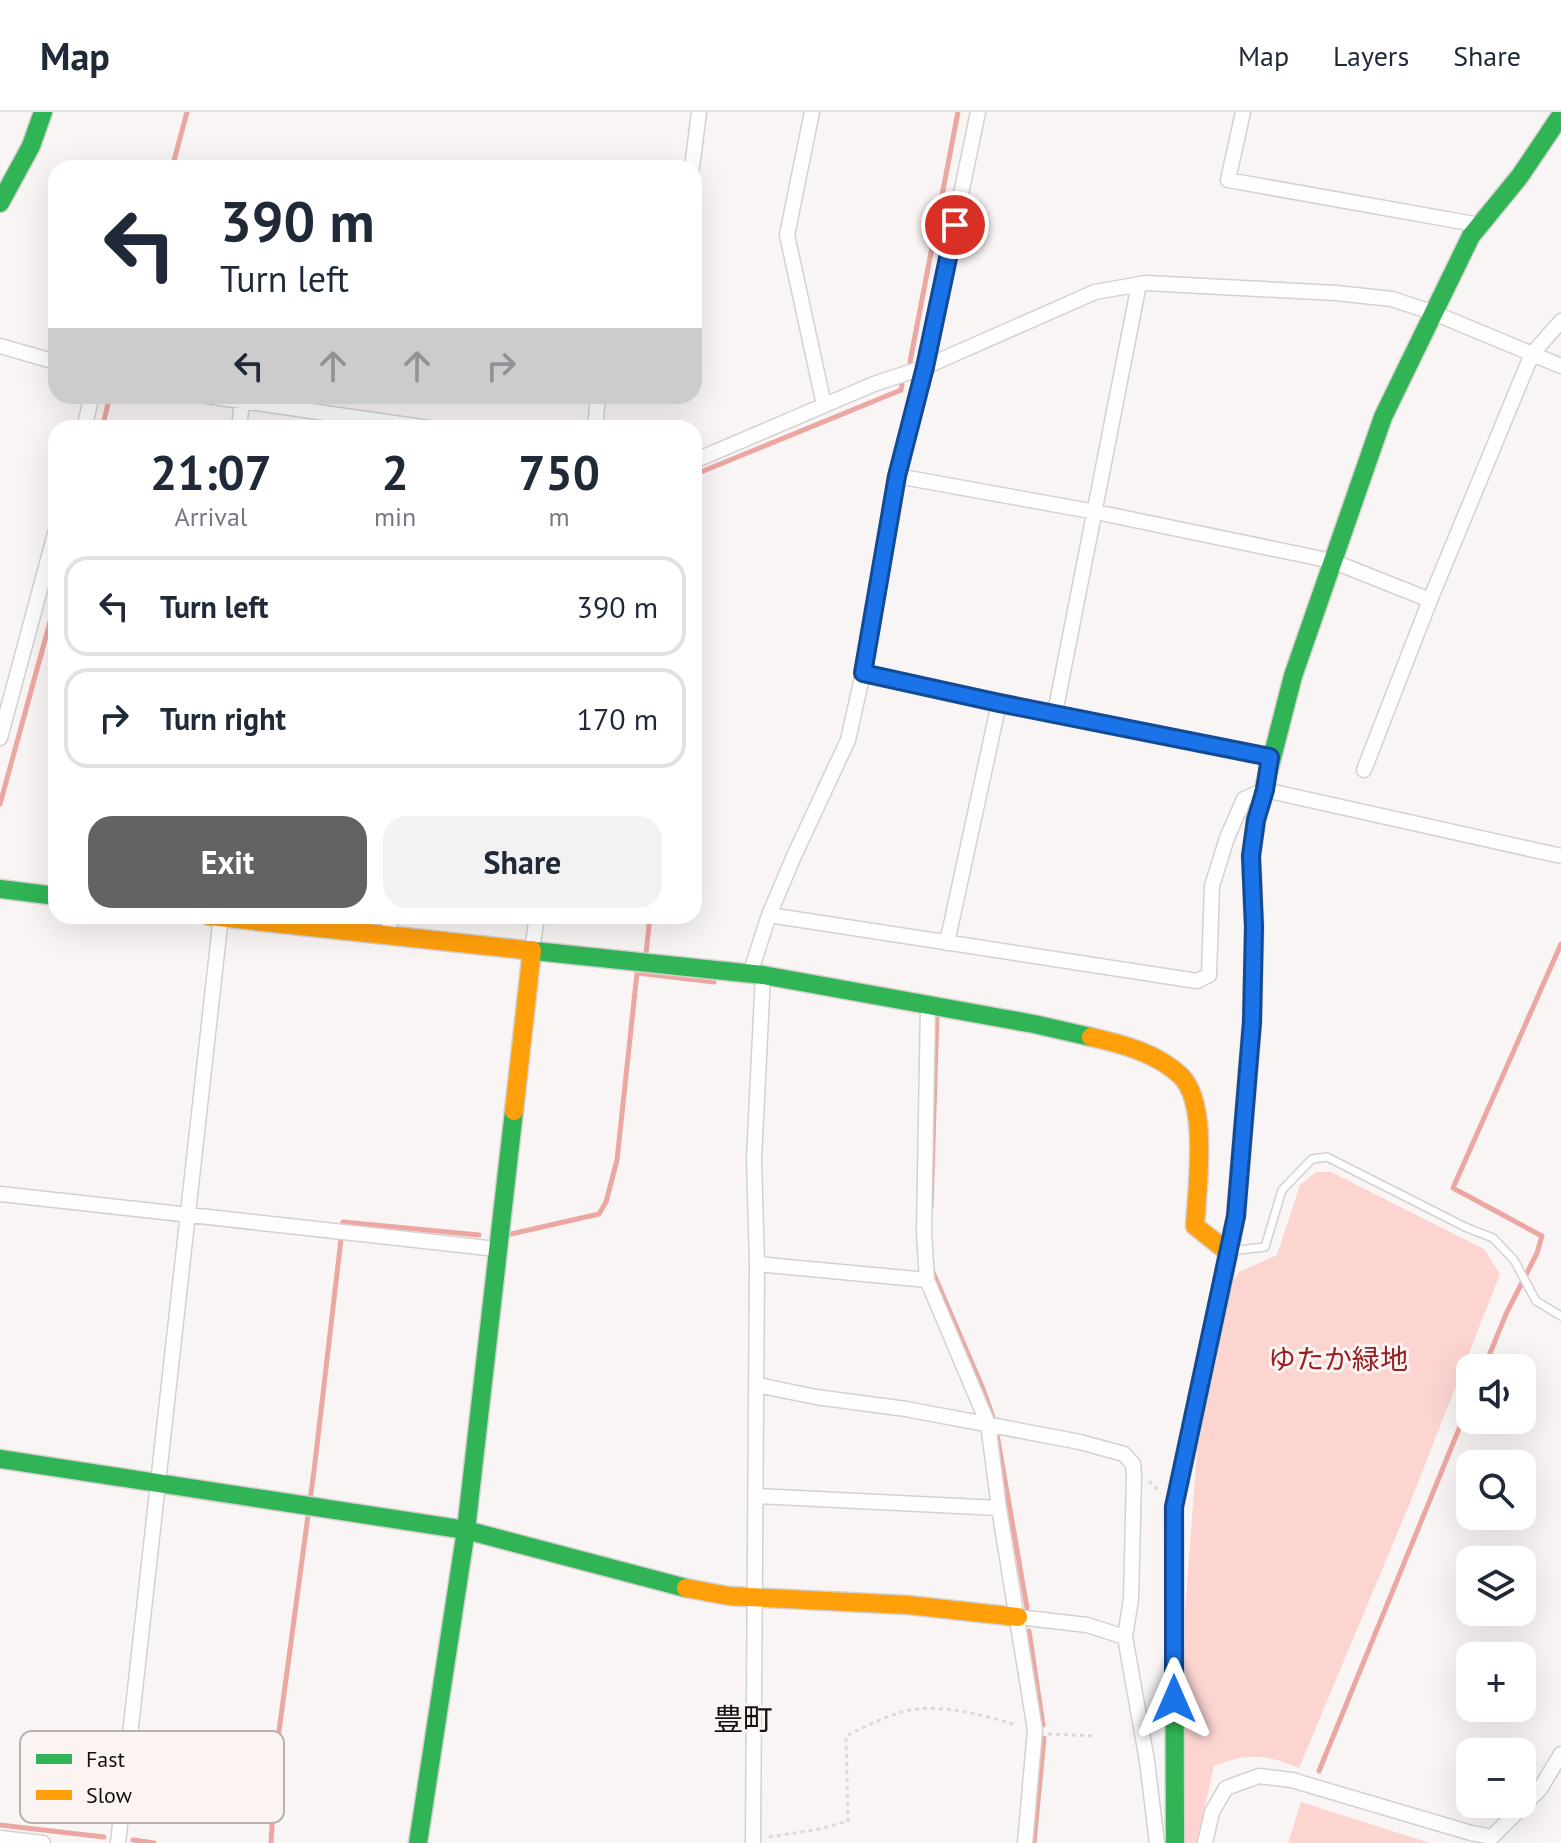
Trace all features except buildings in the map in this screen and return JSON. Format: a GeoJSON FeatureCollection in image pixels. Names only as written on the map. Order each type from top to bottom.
{"type":"FeatureCollection","features":[{"type":"Feature","properties":{"kind":"street"},"geometry":{"type":"LineString","coordinates":[[0,203],[31,146],[43,112]]}},
{"type":"Feature","properties":{"kind":"street"},"geometry":{"type":"LineString","coordinates":[[693,160],[699,112]]}},
{"type":"Feature","properties":{"kind":"street"},"geometry":{"type":"LineString","coordinates":[[812,112],[787,235],[824,405]]}},
{"type":"Feature","properties":{"kind":"street"},"geometry":{"type":"LineString","coordinates":[[753,1841],[757,1385],[754,1159],[756,974],[769,915],[848,740],[863,673],[897,476],[925,367],[978,112]]}},
{"type":"Feature","properties":{"kind":"street"},"geometry":{"type":"LineString","coordinates":[[1243,112],[1228,180],[1480,225]]}},
{"type":"Feature","properties":{"kind":"street"},"geometry":{"type":"LineString","coordinates":[[1175,1843],[1174,1507],[1236,1216],[1252,1022],[1254,927],[1251,856],[1270,757],[1293,676],[1383,417],[1471,236],[1520,176],[1561,115]]}},
{"type":"Feature","properties":{"kind":"street"},"geometry":{"type":"LineString","coordinates":[[702,458],[824,405],[925,367],[1095,292],[1139,284],[1201,284],[1392,299],[1434,313],[1561,366]]}},
{"type":"Feature","properties":{"kind":"street"},"geometry":{"type":"LineString","coordinates":[[1055,713],[1139,284]]}},
{"type":"Feature","properties":{"kind":"street"},"geometry":{"type":"LineString","coordinates":[[1364,770],[1430,600],[1532,354],[1561,321]]}},
{"type":"Feature","properties":{"kind":"street"},"geometry":{"type":"LineString","coordinates":[[0,346],[48,360]]}},
{"type":"Feature","properties":{"kind":"street"},"geometry":{"type":"LineString","coordinates":[[274,404],[377,420]]}},
{"type":"Feature","properties":{"kind":"street"},"geometry":{"type":"LineString","coordinates":[[897,476],[1096,512],[1332,561],[1430,600]]}},
{"type":"Feature","properties":{"kind":"street"},"geometry":{"type":"LineString","coordinates":[[0,738],[48,560]]}},
{"type":"Feature","properties":{"kind":"street"},"geometry":{"type":"LineString","coordinates":[[863,673],[1270,757]]}},
{"type":"Feature","properties":{"kind":"street"},"geometry":{"type":"LineString","coordinates":[[947,943],[999,703]]}},
{"type":"Feature","properties":{"kind":"street"},"geometry":{"type":"LineString","coordinates":[[769,915],[1197,981],[1209,975],[1212,886],[1227,838],[1244,799],[1265,790],[1561,856]]}},
{"type":"Feature","properties":{"kind":"street"},"geometry":{"type":"LineString","coordinates":[[0,889],[48,895]]}},
{"type":"Feature","properties":{"kind":"street"},"geometry":{"type":"LineString","coordinates":[[131,1731],[160,1483],[216,924]]}},
{"type":"Feature","properties":{"kind":"street"},"geometry":{"type":"LineString","coordinates":[[284,924],[756,974],[928,1011],[1047,1026],[1108,1041],[1155,1057],[1183,1078],[1197,1111],[1199,1147],[1195,1226],[1228,1252]]}},
{"type":"Feature","properties":{"kind":"street"},"geometry":{"type":"LineString","coordinates":[[389,935],[390,924]]}},
{"type":"Feature","properties":{"kind":"street"},"geometry":{"type":"LineString","coordinates":[[418,1843],[466,1530],[536,924]]}},
{"type":"Feature","properties":{"kind":"street"},"geometry":{"type":"LineString","coordinates":[[928,1011],[924,1232],[927,1280],[993,1425],[999,1508],[1035,1730],[1025,1843]]}},
{"type":"Feature","properties":{"kind":"street"},"geometry":{"type":"LineString","coordinates":[[0,1194],[497,1249]]}},
{"type":"Feature","properties":{"kind":"street"},"geometry":{"type":"LineString","coordinates":[[757,1264],[927,1280]]}},
{"type":"Feature","properties":{"kind":"street"},"geometry":{"type":"LineString","coordinates":[[757,1385],[1102,1447],[1124,1454],[1133,1464],[1133,1557],[1125,1637],[1145,1749],[1157,1843]]}},
{"type":"Feature","properties":{"kind":"street"},"geometry":{"type":"LineString","coordinates":[[0,1459],[466,1530],[685,1588],[729,1596],[821,1598],[908,1605],[1087,1625],[1125,1637]]}},
{"type":"Feature","properties":{"kind":"street"},"geometry":{"type":"LineString","coordinates":[[755,1496],[999,1508]]}},
{"type":"Feature","properties":{"kind":"street"},"geometry":{"type":"LineString","coordinates":[[1205,1843],[1212,1812],[1226,1788],[1259,1776],[1292,1780],[1492,1837],[1540,1789],[1561,1754]]}},
{"type":"Feature","properties":{"kind":"street"},"geometry":{"type":"LineString","coordinates":[[118,1843],[120,1823]]}},
{"type":"Feature","properties":{"kind":"street"},"geometry":{"type":"LineString","coordinates":[[0,1838],[43,1843]]}},
{"type":"Feature","properties":{"kind":"lane"},"geometry":{"type":"LineString","coordinates":[[1228,1252],[1265,1247],[1282,1190],[1312,1159],[1327,1157],[1493,1238],[1518,1268],[1536,1301],[1561,1316]]}},
{"type":"Feature","properties":{"kind":"path"},"geometry":{"type":"LineString","coordinates":[[1133,1464],[1174,1507]]}},
{"type":"Feature","properties":{"kind":"path"},"geometry":{"type":"LineString","coordinates":[[753,1841],[848,1821],[846,1736],[877,1721],[915,1709],[961,1711],[1052,1735],[1096,1736]]}},
{"type":"Feature","properties":{"kind":"green space","name":"ゆたか緑地"},"geometry":{"type":"Polygon","coordinates":[[[1316,1172],[1331,1172],[1484,1249],[1500,1274],[1469,1354],[1456,1354],[1456,1386],[1299,1768],[1257,1757],[1214,1766],[1197,1843],[1184,1843],[1185,1612],[1198,1439],[1233,1281],[1239,1272],[1277,1255],[1300,1185],[1316,1172]]]}},
{"type":"Feature","properties":{"kind":"green space"},"geometry":{"type":"Polygon","coordinates":[[[1301,1802],[1430,1843],[1288,1843],[1301,1802]]]}},
{"type":"Feature","properties":{"kind":"waterway"},"geometry":{"type":"LineString","coordinates":[[174,160],[187,112]]}},
{"type":"Feature","properties":{"kind":"waterway"},"geometry":{"type":"LineString","coordinates":[[910,362],[958,112]]}},
{"type":"Feature","properties":{"kind":"waterway"},"geometry":{"type":"LineString","coordinates":[[702,472],[901,390],[902,384]]}},
{"type":"Feature","properties":{"kind":"waterway"},"geometry":{"type":"LineString","coordinates":[[104,420],[108,404]]}},
{"type":"Feature","properties":{"kind":"waterway"},"geometry":{"type":"LineString","coordinates":[[0,804],[48,629]]}},
{"type":"Feature","properties":{"kind":"waterway"},"geometry":{"type":"LineString","coordinates":[[646,954],[649,924]]}},
{"type":"Feature","properties":{"kind":"waterway"},"geometry":{"type":"LineString","coordinates":[[1490,1354],[1542,1236],[1453,1188],[1561,944]]}},
{"type":"Feature","properties":{"kind":"waterway"},"geometry":{"type":"LineString","coordinates":[[511,1234],[599,1214],[606,1202],[617,1160],[637,973],[714,982]]}},
{"type":"Feature","properties":{"kind":"waterway"},"geometry":{"type":"LineString","coordinates":[[931,1208],[937,1013]]}},
{"type":"Feature","properties":{"kind":"waterway"},"geometry":{"type":"LineString","coordinates":[[279,1731],[343,1222],[479,1235]]}},
{"type":"Feature","properties":{"kind":"waterway"},"geometry":{"type":"LineString","coordinates":[[932,1270],[995,1423],[1027,1608]]}},
{"type":"Feature","properties":{"kind":"waterway"},"geometry":{"type":"LineString","coordinates":[[1319,1771],[1457,1434]]}},
{"type":"Feature","properties":{"kind":"waterway"},"geometry":{"type":"LineString","coordinates":[[1029,1631],[1043,1725]]}},
{"type":"Feature","properties":{"kind":"waterway"},"geometry":{"type":"LineString","coordinates":[[1034,1843],[1044,1738]]}},
{"type":"Feature","properties":{"kind":"waterway"},"geometry":{"type":"LineString","coordinates":[[271,1843],[272,1823]]}},
{"type":"Feature","properties":{"kind":"waterway"},"geometry":{"type":"LineString","coordinates":[[0,1825],[104,1837]]}},
{"type":"Feature","properties":{"kind":"waterway"},"geometry":{"type":"LineString","coordinates":[[133,1840],[154,1843]]}},
{"type":"Feature","properties":{"kind":"traffic: fast"},"geometry":{"type":"LineString","coordinates":[[0,203],[31,146],[43,112]]}},
{"type":"Feature","properties":{"kind":"traffic: fast"},"geometry":{"type":"LineString","coordinates":[[1252,877],[1251,856],[1256,820],[1293,676],[1383,417],[1471,236],[1520,176],[1561,115]]}},
{"type":"Feature","properties":{"kind":"traffic: fast"},"geometry":{"type":"LineString","coordinates":[[0,889],[48,895]]}},
{"type":"Feature","properties":{"kind":"traffic: fast"},"geometry":{"type":"LineString","coordinates":[[525,950],[763,975],[1091,1037]]}},
{"type":"Feature","properties":{"kind":"traffic: fast"},"geometry":{"type":"LineString","coordinates":[[418,1843],[466,1530],[514,1111]]}},
{"type":"Feature","properties":{"kind":"traffic: fast"},"geometry":{"type":"LineString","coordinates":[[1175,1843],[1174,1507],[1218,1303]]}},
{"type":"Feature","properties":{"kind":"traffic: fast"},"geometry":{"type":"LineString","coordinates":[[0,1459],[466,1530],[686,1588]]}},
{"type":"Feature","properties":{"kind":"traffic: slow"},"geometry":{"type":"LineString","coordinates":[[1218,1303],[1236,1216],[1252,1022],[1252,877]]}},
{"type":"Feature","properties":{"kind":"traffic: slow"},"geometry":{"type":"LineString","coordinates":[[283,924],[525,950]]}},
{"type":"Feature","properties":{"kind":"traffic: slow"},"geometry":{"type":"LineString","coordinates":[[514,1111],[532,950]]}},
{"type":"Feature","properties":{"kind":"traffic: slow"},"geometry":{"type":"LineString","coordinates":[[1091,1037],[1150,1055],[1172,1068],[1190,1089],[1199,1148],[1195,1226],[1228,1252]]}},
{"type":"Feature","properties":{"kind":"traffic: slow"},"geometry":{"type":"LineString","coordinates":[[686,1588],[729,1596],[908,1605],[1018,1617]]}},
{"type":"Feature","properties":{"kind":"district","name":"豊町"},"geometry":{"type":"Point","coordinates":[743,1720]}},
{"type":"Feature","properties":{"kind":"route"},"geometry":{"type":"LineString","coordinates":[[955,225],[925,367],[897,476],[863,673],[1270,757],[1251,856],[1254,927],[1252,1022],[1236,1216],[1174,1507],[1174,1699]]}}]}
